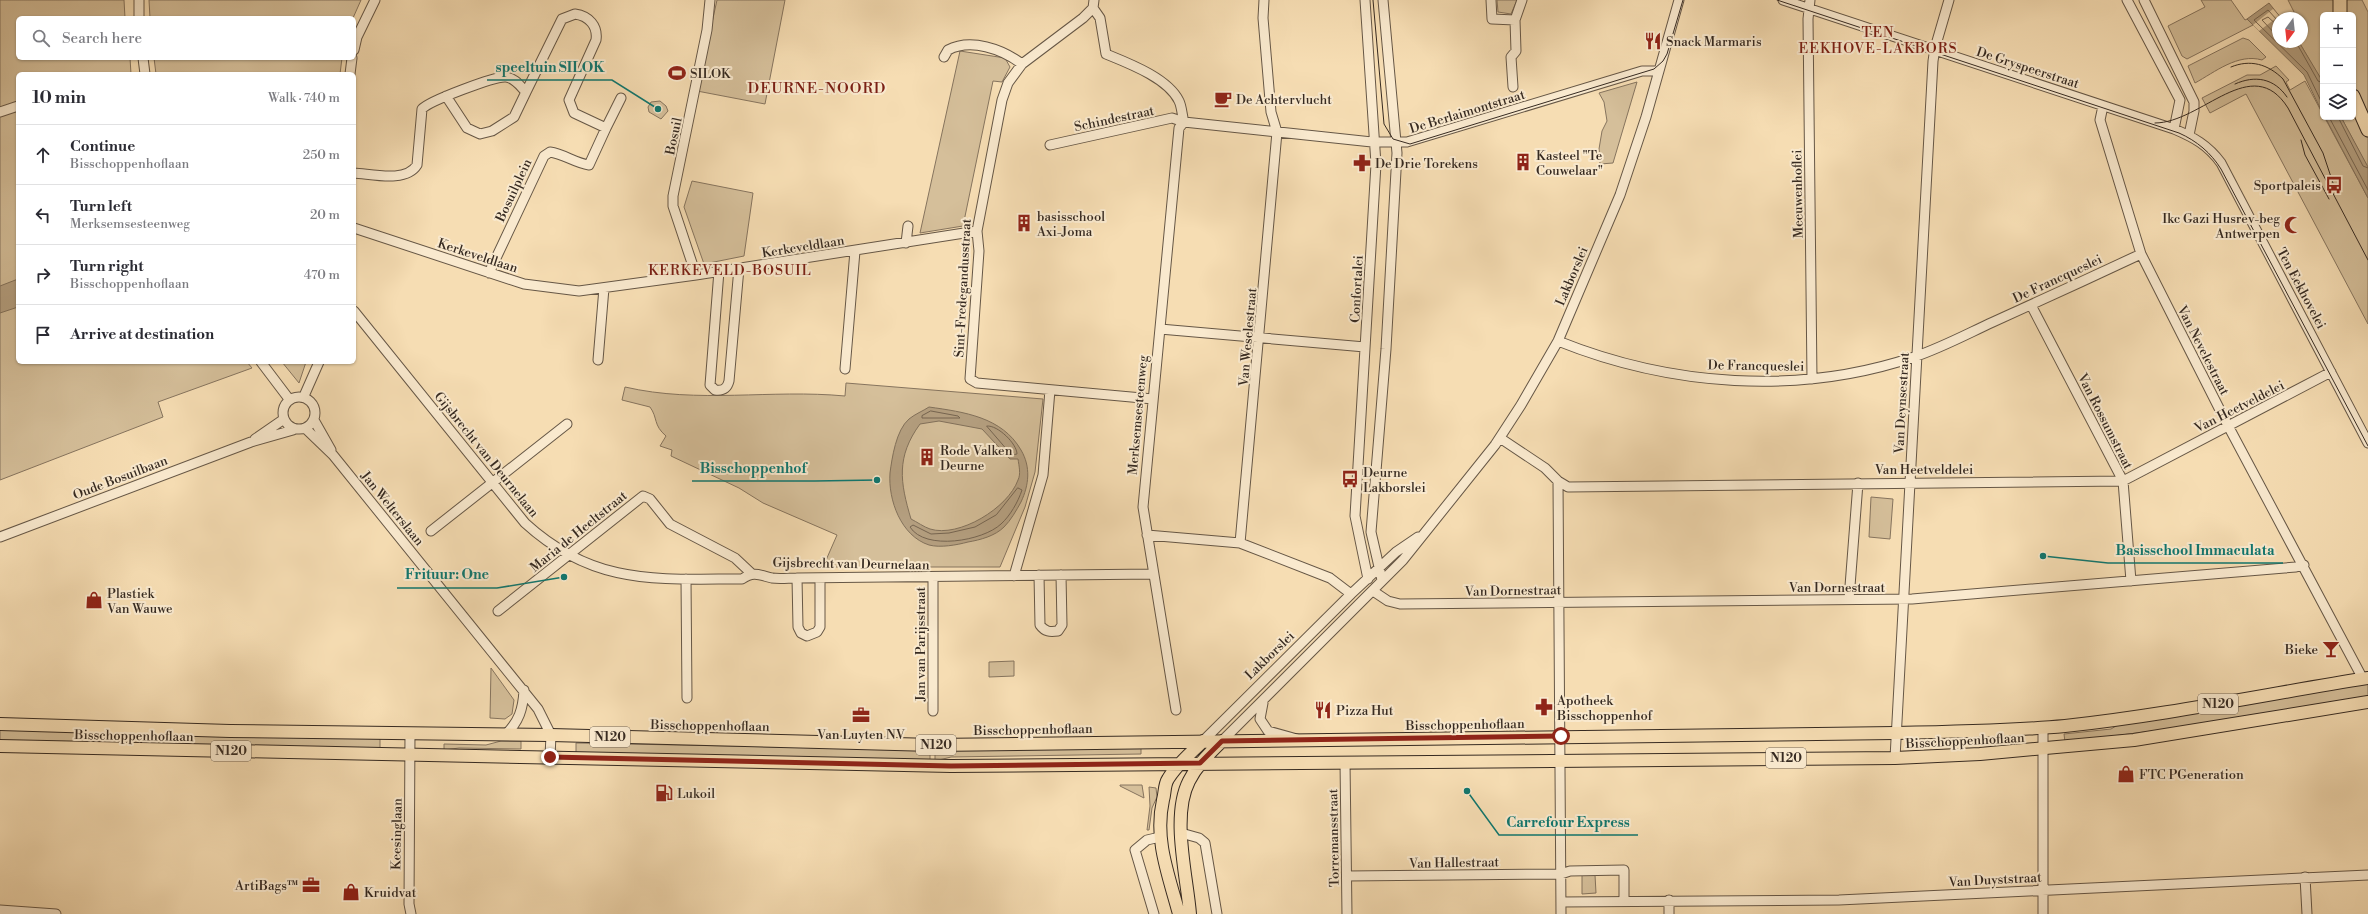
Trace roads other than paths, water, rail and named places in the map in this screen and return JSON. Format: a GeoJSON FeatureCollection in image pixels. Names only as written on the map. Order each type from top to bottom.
{"type":"FeatureCollection","features":[{"type":"Feature","properties":{"kind":"highway"},"geometry":{"type":"LineString","coordinates":[[2340,0],[2340,12]]}},
{"type":"Feature","properties":{"kind":"highway"},"geometry":{"type":"LineString","coordinates":[[2356,103],[2368,130]]}},
{"type":"Feature","properties":{"kind":"main road","name":"Bisschoppenhoflaan"},"geometry":{"type":"LineString","coordinates":[[0,724],[230,731],[551,735],[933,745],[1302,741],[1561,736],[1895,734],[2043,727],[2225,704],[2365,678]]}},
{"type":"Feature","properties":{"kind":"main road","name":"Bisschoppenhoflaan"},"geometry":{"type":"LineString","coordinates":[[0,746],[951,766],[1560,759],[1895,758],[2043,750],[2134,740],[2368,702]]}},
{"type":"Feature","properties":{"kind":"main road","name":"Lakborslei"},"geometry":{"type":"LineString","coordinates":[[1180,764],[1203,741]]}},
{"type":"Feature","properties":{"kind":"main road"},"geometry":{"type":"LineString","coordinates":[[1190,914],[1182,862],[1182,812],[1187,788],[1200,763],[1222,741]]}},
{"type":"Feature","properties":{"kind":"main road"},"geometry":{"type":"LineString","coordinates":[[1179,914],[1166,872],[1160,837],[1160,814],[1167,781],[1180,764]]}},
{"type":"Feature","properties":{"kind":"street"},"geometry":{"type":"LineString","coordinates":[[139,0],[139,16]]}},
{"type":"Feature","properties":{"kind":"street"},"geometry":{"type":"LineString","coordinates":[[356,41],[375,0]]}},
{"type":"Feature","properties":{"kind":"street","name":"Bosuil"},"geometry":{"type":"LineString","coordinates":[[696,275],[674,206],[673,196],[708,23],[710,0]]}},
{"type":"Feature","properties":{"kind":"street"},"geometry":{"type":"LineString","coordinates":[[1264,0],[1263,18],[1271,112],[1277,132]]}},
{"type":"Feature","properties":{"kind":"street","name":"Confortalei"},"geometry":{"type":"LineString","coordinates":[[1365,0],[1376,164],[1356,516],[1368,579]]}},
{"type":"Feature","properties":{"kind":"street"},"geometry":{"type":"LineString","coordinates":[[1382,580],[1371,527],[1386,349],[1397,142],[1383,0]]}},
{"type":"Feature","properties":{"kind":"street"},"geometry":{"type":"LineString","coordinates":[[1491,0],[1492,19],[1515,20]]}},
{"type":"Feature","properties":{"kind":"street"},"geometry":{"type":"LineString","coordinates":[[1513,87],[1512,57],[1516,50],[1515,20],[1522,0]]}},
{"type":"Feature","properties":{"kind":"street","name":"Lakborslei"},"geometry":{"type":"LineString","coordinates":[[1222,741],[1286,679],[1403,560],[1503,440],[1562,342],[1636,152],[1679,0]]}},
{"type":"Feature","properties":{"kind":"street","name":"De Gryspeerstraat"},"geometry":{"type":"LineString","coordinates":[[1783,0],[1809,4],[1934,50],[2174,129]]}},
{"type":"Feature","properties":{"kind":"street","name":"Van Deynsestraat"},"geometry":{"type":"LineString","coordinates":[[1895,758],[1902,599],[1934,50],[1949,0]]}},
{"type":"Feature","properties":{"kind":"street"},"geometry":{"type":"LineString","coordinates":[[2127,0],[2180,100],[2174,129]]}},
{"type":"Feature","properties":{"kind":"street"},"geometry":{"type":"LineString","coordinates":[[2144,0],[2193,99],[2195,108],[2189,135]]}},
{"type":"Feature","properties":{"kind":"street"},"geometry":{"type":"LineString","coordinates":[[1094,4],[1100,18],[1106,54],[1147,71],[1168,88],[1179,100],[1184,122]]}},
{"type":"Feature","properties":{"kind":"street","name":"Sint-Fredegandusstraat"},"geometry":{"type":"LineString","coordinates":[[1094,4],[1083,18],[1022,64],[1010,80],[1002,100],[977,231],[978,251],[970,379],[977,383],[1153,399]]}},
{"type":"Feature","properties":{"kind":"street","name":"Meeuwenhoflei"},"geometry":{"type":"LineString","coordinates":[[1809,4],[1812,379]]}},
{"type":"Feature","properties":{"kind":"street"},"geometry":{"type":"LineString","coordinates":[[446,96],[467,128],[480,134],[492,131],[514,117],[562,19],[575,14],[582,15],[590,20],[597,35],[569,100],[574,113],[606,128]]}},
{"type":"Feature","properties":{"kind":"street"},"geometry":{"type":"LineString","coordinates":[[944,57],[948,50],[965,44],[999,51],[1022,64]]}},
{"type":"Feature","properties":{"kind":"street"},"geometry":{"type":"LineString","coordinates":[[2160,60],[2171,54]]}},
{"type":"Feature","properties":{"kind":"street"},"geometry":{"type":"LineString","coordinates":[[143,60],[145,72]]}},
{"type":"Feature","properties":{"kind":"street"},"geometry":{"type":"LineString","coordinates":[[350,72],[352,60]]}},
{"type":"Feature","properties":{"kind":"street","name":"De Berlaimontstraat"},"geometry":{"type":"LineString","coordinates":[[1184,122],[1375,142],[1407,142],[1448,131],[1642,71],[1658,71]]}},
{"type":"Feature","properties":{"kind":"street"},"geometry":{"type":"LineString","coordinates":[[356,172],[414,176],[417,165],[422,109],[426,104],[505,77],[512,78],[526,92]]}},
{"type":"Feature","properties":{"kind":"street","name":"Bosuilplein"},"geometry":{"type":"LineString","coordinates":[[489,273],[544,156],[550,152],[559,153],[580,163],[589,165],[620,98]]}},
{"type":"Feature","properties":{"kind":"street","name":"Van Nevelestraat"},"geometry":{"type":"LineString","coordinates":[[2103,106],[2100,120],[2141,254],[2228,426],[2365,678]]}},
{"type":"Feature","properties":{"kind":"street"},"geometry":{"type":"LineString","coordinates":[[0,112],[16,107]]}},
{"type":"Feature","properties":{"kind":"street"},"geometry":{"type":"LineString","coordinates":[[2177,116],[2195,108]]}},
{"type":"Feature","properties":{"kind":"street","name":"Schindestraat"},"geometry":{"type":"LineString","coordinates":[[1050,145],[1172,118],[1184,122]]}},
{"type":"Feature","properties":{"kind":"street","name":"Merksemsesteenweg"},"geometry":{"type":"LineString","coordinates":[[1176,710],[1143,507],[1178,128],[1184,122]]}},
{"type":"Feature","properties":{"kind":"street","name":"Ten Eekhovelei"},"geometry":{"type":"LineString","coordinates":[[2174,129],[2189,135],[2207,147],[2220,163],[2368,443]]}},
{"type":"Feature","properties":{"kind":"street","name":"Van Weselestraat"},"geometry":{"type":"LineString","coordinates":[[1240,543],[1260,338],[1277,132]]}},
{"type":"Feature","properties":{"kind":"street"},"geometry":{"type":"LineString","coordinates":[[906,243],[908,226]]}},
{"type":"Feature","properties":{"kind":"street","name":"Kerkeveldlaan"},"geometry":{"type":"LineString","coordinates":[[356,229],[524,284],[558,290],[604,288],[719,272],[977,231]]}},
{"type":"Feature","properties":{"kind":"street"},"geometry":{"type":"LineString","coordinates":[[845,369],[855,251]]}},
{"type":"Feature","properties":{"kind":"street","name":"De Francqueslei"},"geometry":{"type":"LineString","coordinates":[[1562,342],[1632,364],[1687,376],[1766,381],[1812,379],[1865,371],[1916,356],[2141,254]]}},
{"type":"Feature","properties":{"kind":"street"},"geometry":{"type":"LineString","coordinates":[[719,272],[710,385],[715,390],[722,391],[727,387],[729,381],[739,268]]}},
{"type":"Feature","properties":{"kind":"street"},"geometry":{"type":"LineString","coordinates":[[598,360],[604,288]]}},
{"type":"Feature","properties":{"kind":"street","name":"Van Rossumstraat"},"geometry":{"type":"LineString","coordinates":[[2031,305],[2123,481],[2131,581]]}},
{"type":"Feature","properties":{"kind":"street","name":"Gijsbrecht van Deurnelaan"},"geometry":{"type":"LineString","coordinates":[[356,314],[525,523],[542,539],[590,566],[613,573],[654,579],[742,579],[751,573],[762,574],[772,578],[1154,574]]}},
{"type":"Feature","properties":{"kind":"street"},"geometry":{"type":"LineString","coordinates":[[1160,329],[1365,347]]}},
{"type":"Feature","properties":{"kind":"street"},"geometry":{"type":"LineString","coordinates":[[263,364],[289,399]]}},
{"type":"Feature","properties":{"kind":"street"},"geometry":{"type":"LineString","coordinates":[[304,396],[318,364]]}},
{"type":"Feature","properties":{"kind":"street","name":"Van Heetveldelei"},"geometry":{"type":"LineString","coordinates":[[1503,440],[1545,468],[1558,481],[1568,486],[1576,487],[1910,482],[2123,481],[2331,372]]}},
{"type":"Feature","properties":{"kind":"street"},"geometry":{"type":"LineString","coordinates":[[1014,576],[1042,480],[1050,390]]}},
{"type":"Feature","properties":{"kind":"street"},"geometry":{"type":"LineString","coordinates":[[297,395],[304,396],[311,403],[314,420],[306,429],[293,430],[284,419],[284,409],[289,399],[297,395]]}},
{"type":"Feature","properties":{"kind":"street","name":"Oude Bosuilbaan"},"geometry":{"type":"LineString","coordinates":[[251,442],[284,419]]}},
{"type":"Feature","properties":{"kind":"street","name":"Jan Welterslaan"},"geometry":{"type":"LineString","coordinates":[[314,420],[326,438],[333,454]]}},
{"type":"Feature","properties":{"kind":"street"},"geometry":{"type":"LineString","coordinates":[[431,531],[566,424]]}},
{"type":"Feature","properties":{"kind":"street","name":"Jan Welterslaan"},"geometry":{"type":"LineString","coordinates":[[306,429],[333,454],[524,690],[538,709],[551,735],[550,757]]}},
{"type":"Feature","properties":{"kind":"street","name":"Oude Bosuilbaan"},"geometry":{"type":"LineString","coordinates":[[0,537],[251,442],[293,430]]}},
{"type":"Feature","properties":{"kind":"street"},"geometry":{"type":"LineString","coordinates":[[1558,481],[1561,736],[1561,914]]}},
{"type":"Feature","properties":{"kind":"street"},"geometry":{"type":"LineString","coordinates":[[1849,600],[1858,483]]}},
{"type":"Feature","properties":{"kind":"street","name":"Maria de Heeltstraat"},"geometry":{"type":"LineString","coordinates":[[498,611],[643,496],[650,499],[670,524],[735,558],[751,573]]}},
{"type":"Feature","properties":{"kind":"street"},"geometry":{"type":"LineString","coordinates":[[1358,530],[1371,527]]}},
{"type":"Feature","properties":{"kind":"street","name":"Lakborslei"},"geometry":{"type":"LineString","coordinates":[[1203,741],[1351,594],[1396,552],[1426,532]]}},
{"type":"Feature","properties":{"kind":"street"},"geometry":{"type":"LineString","coordinates":[[1147,535],[1240,543],[1330,578],[1351,594]]}},
{"type":"Feature","properties":{"kind":"street","name":"Van Dornestraat"},"geometry":{"type":"LineString","coordinates":[[1373,591],[1388,601],[1400,604],[1902,599],[2131,581],[2304,565]]}},
{"type":"Feature","properties":{"kind":"street"},"geometry":{"type":"LineString","coordinates":[[1039,575],[1040,625],[1043,630],[1050,632],[1058,631],[1062,625],[1061,575]]}},
{"type":"Feature","properties":{"kind":"street","name":"Jan van Parijsstraat"},"geometry":{"type":"LineString","coordinates":[[933,577],[933,711]]}},
{"type":"Feature","properties":{"kind":"street"},"geometry":{"type":"LineString","coordinates":[[797,578],[798,627],[801,633],[807,636],[817,632],[820,627],[820,578]]}},
{"type":"Feature","properties":{"kind":"street"},"geometry":{"type":"LineString","coordinates":[[686,579],[687,698]]}},
{"type":"Feature","properties":{"kind":"street"},"geometry":{"type":"LineString","coordinates":[[1276,668],[1286,679]]}},
{"type":"Feature","properties":{"kind":"street"},"geometry":{"type":"LineString","coordinates":[[505,735],[519,718],[524,690]]}},
{"type":"Feature","properties":{"kind":"street"},"geometry":{"type":"LineString","coordinates":[[1263,702],[1260,719],[1268,731],[1286,734],[1302,741]]}},
{"type":"Feature","properties":{"kind":"street"},"geometry":{"type":"LineString","coordinates":[[2043,727],[2043,914]]}},
{"type":"Feature","properties":{"kind":"street"},"geometry":{"type":"LineString","coordinates":[[410,733],[411,754]]}},
{"type":"Feature","properties":{"kind":"street","name":"Keesinglaan"},"geometry":{"type":"LineString","coordinates":[[411,754],[409,904],[411,914]]}},
{"type":"Feature","properties":{"kind":"street","name":"Torremansstraat"},"geometry":{"type":"LineString","coordinates":[[1345,762],[1347,914]]}},
{"type":"Feature","properties":{"kind":"street"},"geometry":{"type":"LineString","coordinates":[[1181,833],[1199,838],[1205,843],[1217,914]]}},
{"type":"Feature","properties":{"kind":"street"},"geometry":{"type":"LineString","coordinates":[[1154,914],[1135,850],[1147,840],[1160,837]]}},
{"type":"Feature","properties":{"kind":"street"},"geometry":{"type":"LineString","coordinates":[[1561,874],[1570,870],[1624,870],[1624,902]]}},
{"type":"Feature","properties":{"kind":"street","name":"Van Hallestraat"},"geometry":{"type":"LineString","coordinates":[[1347,876],[1561,874]]}},
{"type":"Feature","properties":{"kind":"street","name":"Van Duyststraat"},"geometry":{"type":"LineString","coordinates":[[1561,902],[1669,900],[1784,902],[2368,875]]}},
{"type":"Feature","properties":{"kind":"street"},"geometry":{"type":"LineString","coordinates":[[2305,877],[2307,914]]}},
{"type":"Feature","properties":{"kind":"street"},"geometry":{"type":"LineString","coordinates":[[1669,900],[1669,914]]}},
{"type":"Feature","properties":{"kind":"street"},"geometry":{"type":"LineString","coordinates":[[0,910],[56,914]]}},
{"type":"Feature","properties":{"kind":"water"},"geometry":{"type":"Polygon","coordinates":[[[2269,3],[2276,12],[2272,12],[2272,44],[2247,19],[2269,3]]]}},
{"type":"Feature","properties":{"kind":"water"},"geometry":{"type":"Polygon","coordinates":[[[2277,48],[2303,48],[2320,77],[2320,108],[2304,75],[2277,48]]]}},
{"type":"Feature","properties":{"kind":"water"},"geometry":{"type":"Polygon","coordinates":[[[2327,120],[2343,120],[2368,167],[2368,198],[2327,120]]]}},
{"type":"Feature","properties":{"kind":"water"},"geometry":{"type":"Polygon","coordinates":[[[16,280],[16,308],[0,313],[0,286],[16,280]]]}},
{"type":"Feature","properties":{"kind":"water"},"geometry":{"type":"Polygon","coordinates":[[[929,407],[968,414],[993,423],[1004,430],[1021,450],[1028,469],[1024,496],[1011,518],[1004,527],[996,533],[982,539],[959,544],[933,546],[919,540],[911,534],[898,516],[891,494],[890,483],[890,473],[895,444],[901,430],[909,419],[929,407]],[[939,421],[920,424],[912,436],[907,448],[902,470],[904,493],[911,519],[930,529],[942,531],[955,529],[968,525],[981,518],[1004,501],[1013,491],[1018,480],[1020,470],[1018,459],[1010,459],[982,429],[939,421]]]}},
{"type":"Feature","properties":{"kind":"tram line"},"geometry":{"type":"LineString","coordinates":[[1373,0],[1384,124],[1393,139],[1410,144],[1654,69],[1663,61],[1667,54],[1683,0]]}},
{"type":"Feature","properties":{"kind":"tram line"},"geometry":{"type":"LineString","coordinates":[[1777,0],[2179,133],[2198,144],[2213,158],[2221,169],[2368,446]]}},
{"type":"Feature","properties":{"kind":"tram line"},"geometry":{"type":"LineString","coordinates":[[2231,67],[2245,63],[2258,64],[2271,70],[2283,79],[2323,153],[2333,183]]}},
{"type":"Feature","properties":{"kind":"tram line"},"geometry":{"type":"LineString","coordinates":[[2235,84],[2242,81],[2257,79],[2264,80],[2276,86],[2287,97]]}},
{"type":"Feature","properties":{"kind":"tram line"},"geometry":{"type":"LineString","coordinates":[[2155,123],[2173,120],[2191,113],[2226,94],[2242,88],[2259,86],[2274,92],[2288,108],[2368,260]]}},
{"type":"Feature","properties":{"kind":"tram line"},"geometry":{"type":"LineString","coordinates":[[2301,140],[2305,155],[2329,199]]}},
{"type":"Feature","properties":{"kind":"place","name":"Snack Marmaris"},"geometry":{"type":"Point","coordinates":[1653,41]}},
{"type":"Feature","properties":{"kind":"place","name":"SILOK"},"geometry":{"type":"Point","coordinates":[677,73]}},
{"type":"Feature","properties":{"kind":"place","name":"De Achtervlucht"},"geometry":{"type":"Point","coordinates":[1223,99]}},
{"type":"Feature","properties":{"kind":"place","name":"speeltuin SILOK"},"geometry":{"type":"Point","coordinates":[658,109]}},
{"type":"Feature","properties":{"kind":"place","name":"Kasteel \"Te Couwelaar\""},"geometry":{"type":"Point","coordinates":[1523,162]}},
{"type":"Feature","properties":{"kind":"place","name":"De Drie Torekens"},"geometry":{"type":"Point","coordinates":[1362,163]}},
{"type":"Feature","properties":{"kind":"place","name":"Sportpaleis"},"geometry":{"type":"Point","coordinates":[2334,185]}},
{"type":"Feature","properties":{"kind":"place","name":"basisschool Axi-Joma"},"geometry":{"type":"Point","coordinates":[1024,223]}},
{"type":"Feature","properties":{"kind":"place","name":"Ikc Gazi Husrev-beg Antwerpen"},"geometry":{"type":"Point","coordinates":[2293,225]}},
{"type":"Feature","properties":{"kind":"place","name":"Rode Valken Deurne"},"geometry":{"type":"Point","coordinates":[927,457]}},
{"type":"Feature","properties":{"kind":"place","name":"Deurne Lakborslei"},"geometry":{"type":"Point","coordinates":[1350,479]}},
{"type":"Feature","properties":{"kind":"place","name":"Bisschoppenhof"},"geometry":{"type":"Point","coordinates":[877,480]}},
{"type":"Feature","properties":{"kind":"place","name":"Basisschool Immaculata"},"geometry":{"type":"Point","coordinates":[2043,556]}},
{"type":"Feature","properties":{"kind":"place","name":"Frituur: One"},"geometry":{"type":"Point","coordinates":[564,577]}},
{"type":"Feature","properties":{"kind":"place","name":"Plastiek Van Wauwe"},"geometry":{"type":"Point","coordinates":[94,600]}},
{"type":"Feature","properties":{"kind":"place","name":"Bieke"},"geometry":{"type":"Point","coordinates":[2331,649]}},
{"type":"Feature","properties":{"kind":"place","name":"Apotheek Bisschoppenhof"},"geometry":{"type":"Point","coordinates":[1544,707]}},
{"type":"Feature","properties":{"kind":"place","name":"Pizza Hut"},"geometry":{"type":"Point","coordinates":[1323,710]}},
{"type":"Feature","properties":{"kind":"place","name":"Van Luyten NV"},"geometry":{"type":"Point","coordinates":[861,715]}},
{"type":"Feature","properties":{"kind":"place","name":"FTC PGeneration"},"geometry":{"type":"Point","coordinates":[2126,774]}},
{"type":"Feature","properties":{"kind":"place","name":"Carrefour Express"},"geometry":{"type":"Point","coordinates":[1467,791]}},
{"type":"Feature","properties":{"kind":"place","name":"Lukoil"},"geometry":{"type":"Point","coordinates":[664,793]}},
{"type":"Feature","properties":{"kind":"place","name":"ArtiBags™"},"geometry":{"type":"Point","coordinates":[311,885]}},
{"type":"Feature","properties":{"kind":"place","name":"Kruidvat"},"geometry":{"type":"Point","coordinates":[351,892]}},
{"type":"Feature","properties":{"kind":"district","name":"TEN EEKHOVE-LAKBORS"},"geometry":{"type":"Point","coordinates":[1878,40]}},
{"type":"Feature","properties":{"kind":"district","name":"DEURNE-NOORD"},"geometry":{"type":"Point","coordinates":[817,88]}},
{"type":"Feature","properties":{"kind":"district","name":"KERKEVELD-BOSUIL"},"geometry":{"type":"Point","coordinates":[730,270]}}]}
